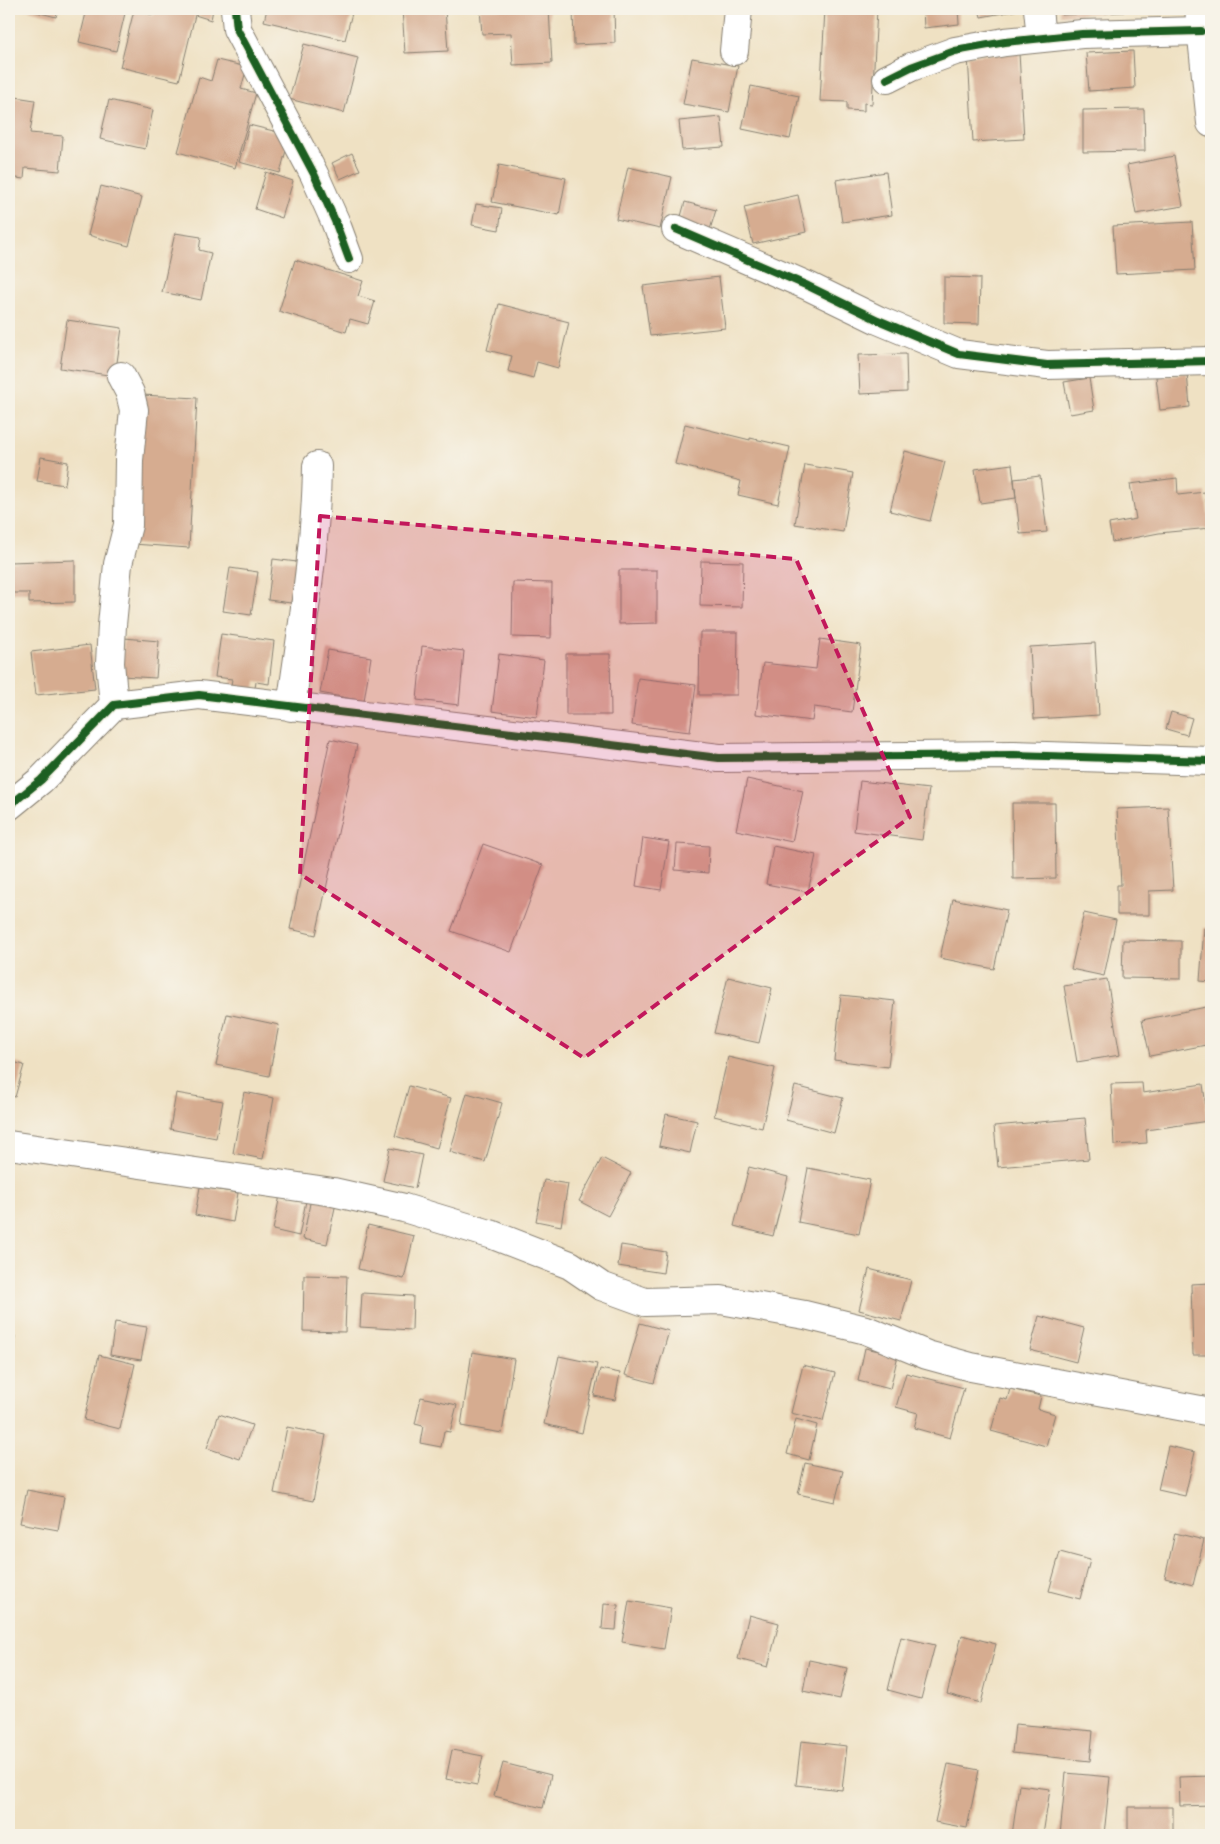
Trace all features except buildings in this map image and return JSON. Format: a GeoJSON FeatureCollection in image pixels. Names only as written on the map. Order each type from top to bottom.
{"type":"FeatureCollection","features":[{"type":"Feature","properties":{"kind":"main road"},"geometry":{"type":"LineString","coordinates":[[235,9],[237,30],[314,174],[335,221],[349,259]]}},
{"type":"Feature","properties":{"kind":"main road"},"geometry":{"type":"LineString","coordinates":[[734,51],[738,9]]}},
{"type":"Feature","properties":{"kind":"main road"},"geometry":{"type":"LineString","coordinates":[[1038,9],[1041,38]]}},
{"type":"Feature","properties":{"kind":"main road"},"geometry":{"type":"LineString","coordinates":[[887,79],[911,66],[955,51],[1041,38],[1131,32],[1200,20],[1211,123]]}},
{"type":"Feature","properties":{"kind":"main road"},"geometry":{"type":"LineString","coordinates":[[676,230],[808,286],[878,320],[959,354],[1048,365],[1211,361]]}},
{"type":"Feature","properties":{"kind":"main road"},"geometry":{"type":"LineString","coordinates":[[114,705],[110,663],[112,625],[118,564],[128,525],[129,460],[134,410],[130,393],[122,376]]}},
{"type":"Feature","properties":{"kind":"main road"},"geometry":{"type":"LineString","coordinates":[[290,707],[308,581],[316,493],[316,466]]}},
{"type":"Feature","properties":{"kind":"main road"},"geometry":{"type":"LineString","coordinates":[[9,806],[41,780],[114,705],[199,696],[719,758],[1013,755],[1211,761]]}},
{"type":"Feature","properties":{"kind":"main road"},"geometry":{"type":"LineString","coordinates":[[9,1145],[333,1192],[404,1208],[493,1235],[570,1265],[601,1286],[646,1302],[721,1300],[805,1315],[866,1330],[927,1355],[971,1367],[1211,1412]]}},
{"type":"Feature","properties":{"kind":"highlighted area"},"geometry":{"type":"Polygon","coordinates":[[[320,516],[796,559],[910,817],[584,1058],[300,874],[320,516]]]}},
{"type":"Feature","properties":{"kind":"cycle path"},"geometry":{"type":"LineString","coordinates":[[235,9],[237,29],[314,174],[335,221],[349,259]]}},
{"type":"Feature","properties":{"kind":"cycle path"},"geometry":{"type":"LineString","coordinates":[[887,79],[911,67],[955,51],[1005,42],[1082,34],[1201,31]]}},
{"type":"Feature","properties":{"kind":"cycle path"},"geometry":{"type":"LineString","coordinates":[[676,229],[808,286],[878,320],[959,354],[1047,365],[1211,361]]}},
{"type":"Feature","properties":{"kind":"cycle path"},"geometry":{"type":"LineString","coordinates":[[9,806],[41,780],[114,705],[199,695],[719,758],[1013,755],[1211,761]]}}]}
